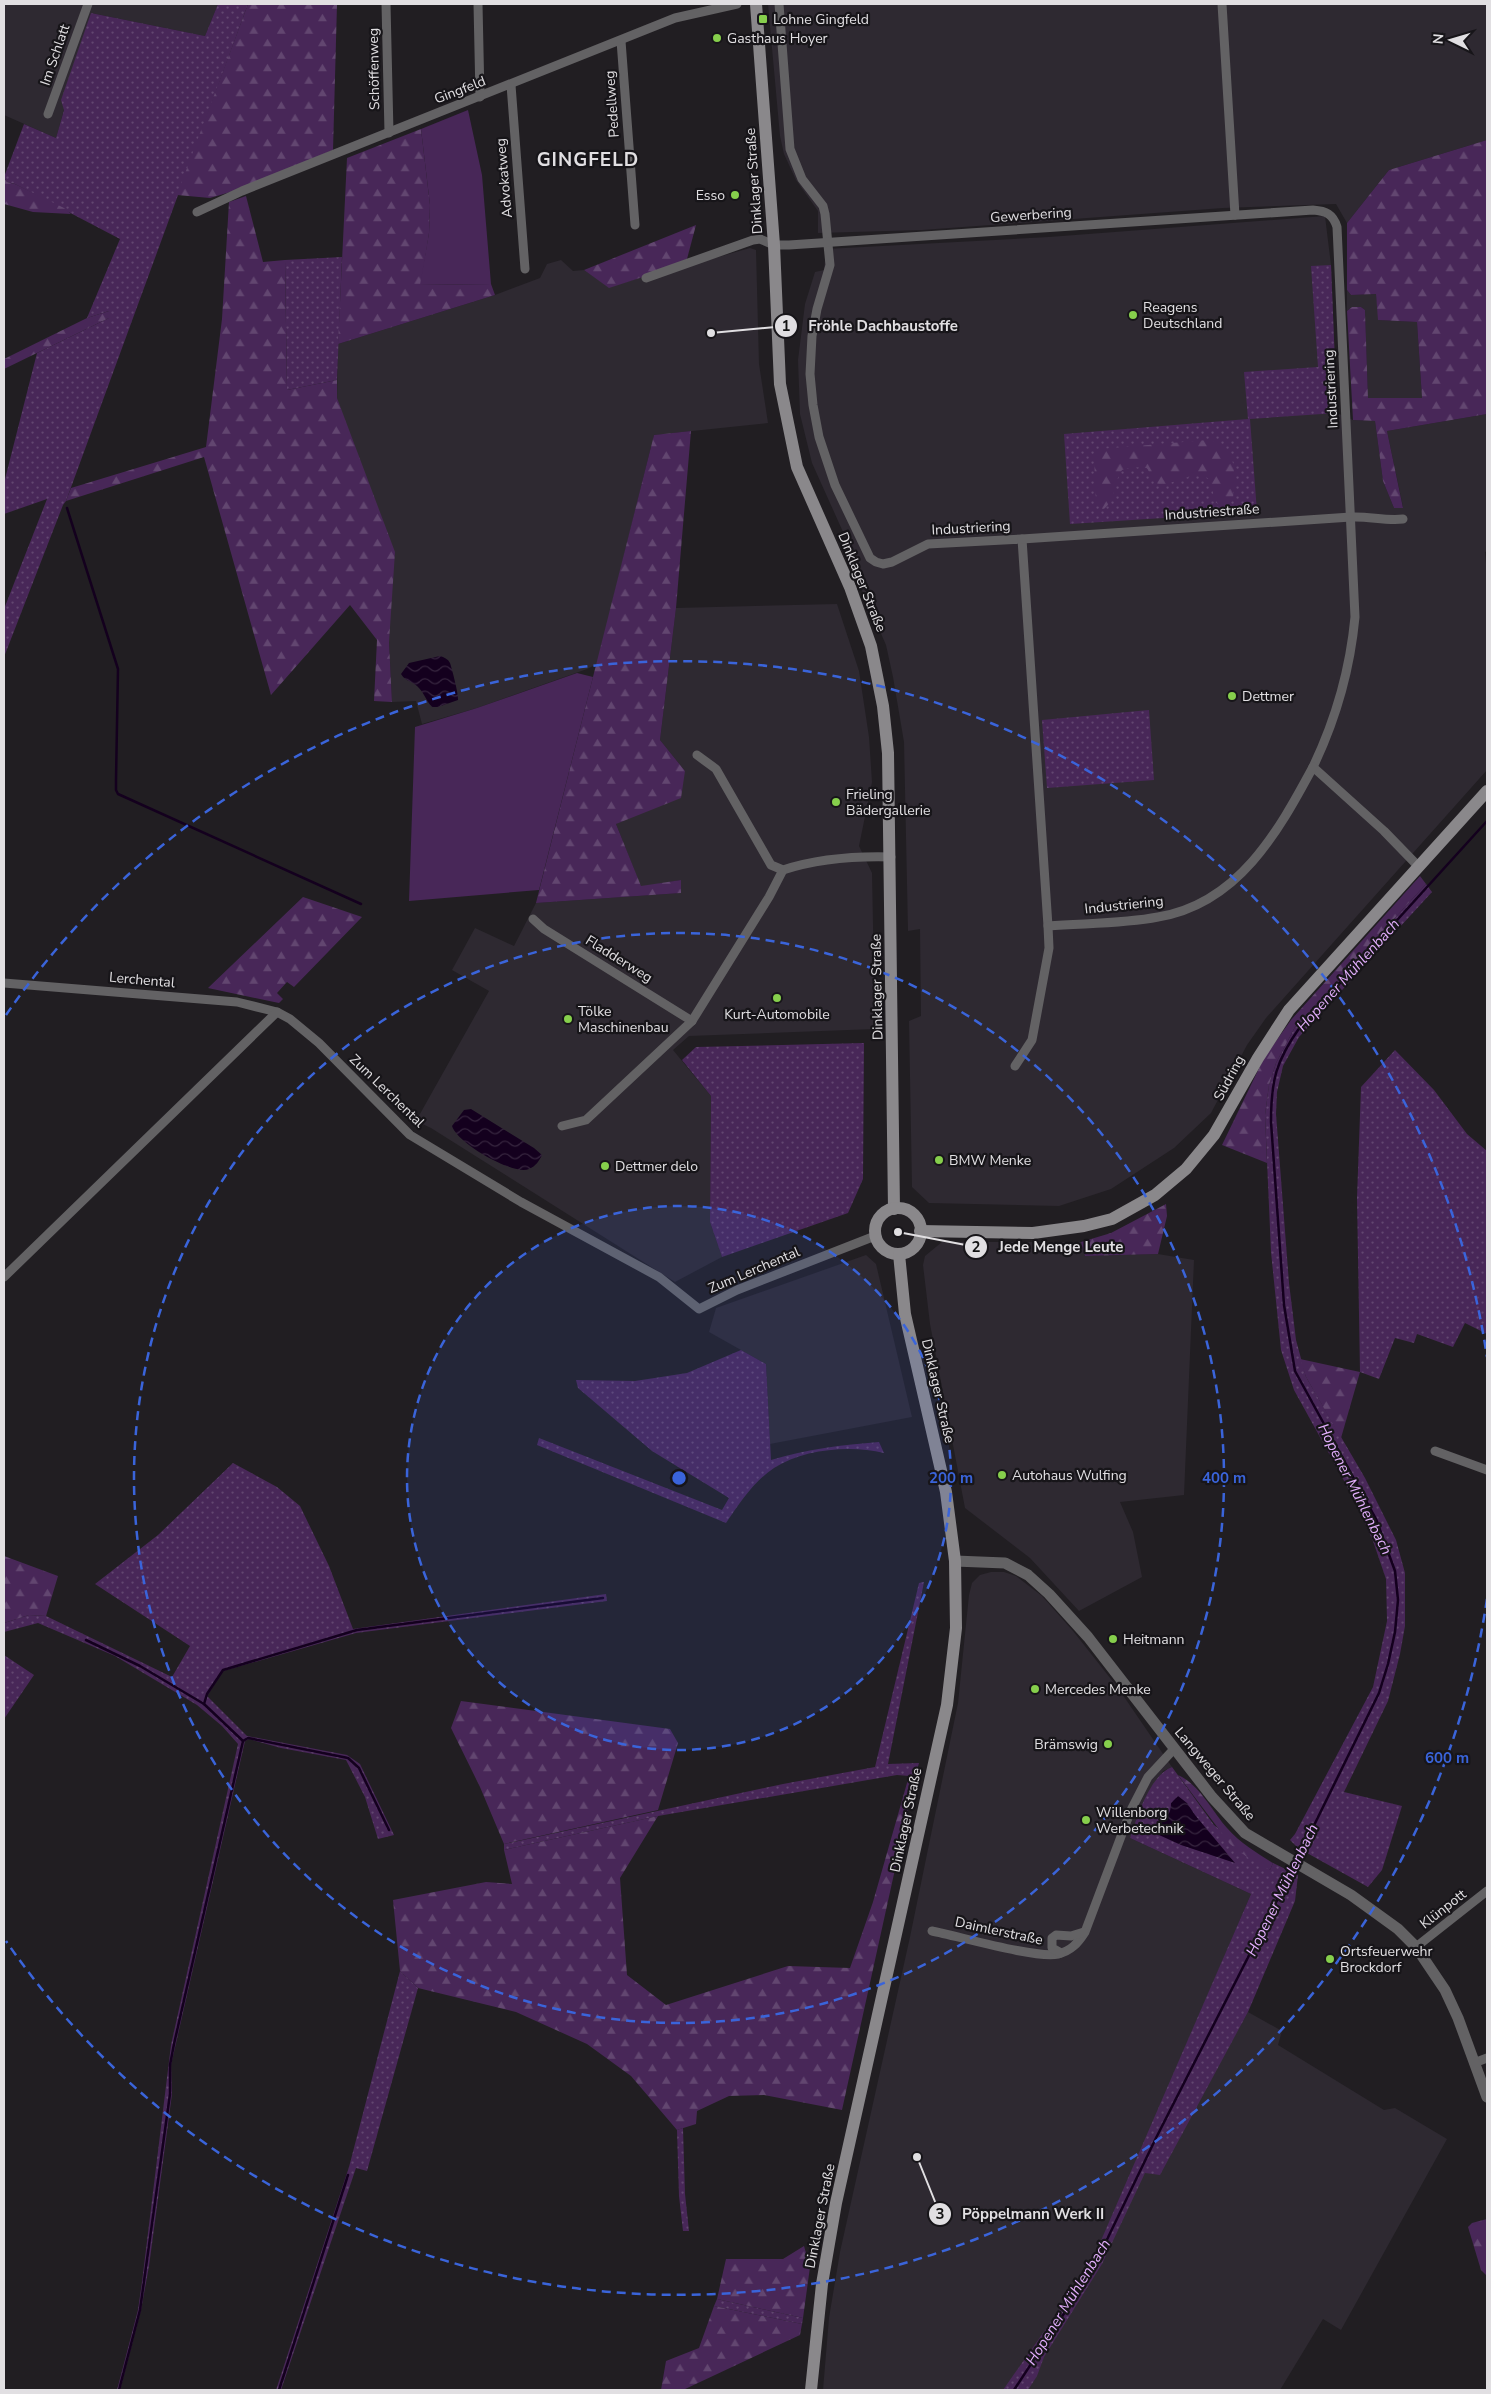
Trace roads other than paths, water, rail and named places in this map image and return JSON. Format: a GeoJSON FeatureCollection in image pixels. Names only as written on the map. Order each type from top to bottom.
{"type":"FeatureCollection","features":[{"type":"Feature","properties":{"kind":"main road","name":"Dinklager Straße"},"geometry":{"type":"LineString","coordinates":[[756,4],[774,245],[780,384],[797,467],[850,587],[871,646],[883,706],[888,752],[894,1209]]}},
{"type":"Feature","properties":{"kind":"main road","name":"Südring"},"geometry":{"type":"LineString","coordinates":[[920,1231],[1033,1233],[1084,1226],[1112,1219],[1155,1195],[1186,1169],[1214,1135],[1258,1058],[1289,1010],[1487,791]]}},
{"type":"Feature","properties":{"kind":"main road"},"geometry":{"type":"LineString","coordinates":[[894,1209],[900,1209],[912,1214],[916,1218],[920,1231],[916,1244],[912,1249],[899,1254],[884,1250],[876,1236],[877,1222],[881,1216],[894,1209]]}},
{"type":"Feature","properties":{"kind":"main road","name":"Dinklager Straße"},"geometry":{"type":"LineString","coordinates":[[811,2390],[822,2284],[836,2203],[947,1705],[956,1628],[955,1561],[946,1492],[905,1314],[899,1254]]}},
{"type":"Feature","properties":{"kind":"street","name":"Im Schlatt"},"geometry":{"type":"LineString","coordinates":[[48,114],[88,4]]}},
{"type":"Feature","properties":{"kind":"street","name":"Schöffenweg"},"geometry":{"type":"LineString","coordinates":[[386,4],[389,133]]}},
{"type":"Feature","properties":{"kind":"street"},"geometry":{"type":"LineString","coordinates":[[478,4],[480,97]]}},
{"type":"Feature","properties":{"kind":"street","name":"Gingfeld"},"geometry":{"type":"LineString","coordinates":[[197,212],[242,190],[689,13],[737,4]]}},
{"type":"Feature","properties":{"kind":"street"},"geometry":{"type":"LineString","coordinates":[[779,4],[790,150],[802,179],[823,206],[828,242]]}},
{"type":"Feature","properties":{"kind":"street"},"geometry":{"type":"LineString","coordinates":[[1222,4],[1235,215]]}},
{"type":"Feature","properties":{"kind":"street","name":"Pedellweg"},"geometry":{"type":"LineString","coordinates":[[621,41],[635,225]]}},
{"type":"Feature","properties":{"kind":"street","name":"Advokatweg"},"geometry":{"type":"LineString","coordinates":[[511,85],[525,269]]}},
{"type":"Feature","properties":{"kind":"street","name":"Gewerbering"},"geometry":{"type":"LineString","coordinates":[[646,278],[760,239],[774,245],[1313,210],[1323,210],[1330,214]]}},
{"type":"Feature","properties":{"kind":"street","name":"Industriering"},"geometry":{"type":"LineString","coordinates":[[1048,926],[1159,917],[1201,904],[1224,889],[1249,866],[1270,841],[1313,767],[1333,719],[1348,666],[1355,610],[1337,228],[1330,214]]}},
{"type":"Feature","properties":{"kind":"street","name":"Industriering"},"geometry":{"type":"LineString","coordinates":[[828,242],[830,265],[817,309],[812,336],[810,374],[813,404],[826,463],[870,558],[884,564],[928,544],[1022,539],[1049,948],[1032,1040],[1015,1066]]}},
{"type":"Feature","properties":{"kind":"street","name":"Industriestraße"},"geometry":{"type":"LineString","coordinates":[[1022,539],[1369,516],[1388,520],[1403,518]]}},
{"type":"Feature","properties":{"kind":"street"},"geometry":{"type":"LineString","coordinates":[[697,755],[716,769],[771,864],[783,870],[797,866],[858,857],[890,857]]}},
{"type":"Feature","properties":{"kind":"street"},"geometry":{"type":"LineString","coordinates":[[1313,767],[1384,831],[1418,866]]}},
{"type":"Feature","properties":{"kind":"street"},"geometry":{"type":"LineString","coordinates":[[562,1126],[586,1120],[692,1021],[783,870]]}},
{"type":"Feature","properties":{"kind":"street","name":"Fladderweg"},"geometry":{"type":"LineString","coordinates":[[533,919],[544,929],[692,1021]]}},
{"type":"Feature","properties":{"kind":"street","name":"Lerchental"},"geometry":{"type":"LineString","coordinates":[[4,983],[237,1002],[277,1012]]}},
{"type":"Feature","properties":{"kind":"street"},"geometry":{"type":"LineString","coordinates":[[4,1277],[277,1012]]}},
{"type":"Feature","properties":{"kind":"street","name":"Zum Lerchental"},"geometry":{"type":"LineString","coordinates":[[277,1012],[290,1019],[318,1043],[410,1134],[521,1202],[659,1278],[699,1309],[737,1290],[876,1236]]}},
{"type":"Feature","properties":{"kind":"street"},"geometry":{"type":"LineString","coordinates":[[1435,1451],[1487,1470]]}},
{"type":"Feature","properties":{"kind":"street","name":"Langweger Straße"},"geometry":{"type":"LineString","coordinates":[[955,1561],[1005,1563],[1028,1575],[1049,1594],[1088,1638],[1228,1817],[1245,1833],[1286,1859],[1351,1895],[1379,1914],[1416,1947],[1445,1990],[1458,2018],[1487,2097]]}},
{"type":"Feature","properties":{"kind":"street"},"geometry":{"type":"LineString","coordinates":[[1062,1953],[1074,1947],[1085,1932],[1132,1810],[1148,1778],[1174,1749]]}},
{"type":"Feature","properties":{"kind":"street","name":"Klünpott"},"geometry":{"type":"LineString","coordinates":[[1416,1947],[1487,1891]]}},
{"type":"Feature","properties":{"kind":"street","name":"Daimlerstraße"},"geometry":{"type":"LineString","coordinates":[[932,1930],[1036,1954],[1062,1953]]}},
{"type":"Feature","properties":{"kind":"street","name":"Daimlerstraße"},"geometry":{"type":"LineString","coordinates":[[1062,1953],[1052,1948],[1052,1938],[1056,1935],[1072,1936],[1085,1932]]}},
{"type":"Feature","properties":{"kind":"street"},"geometry":{"type":"LineString","coordinates":[[1474,2063],[1487,2058]]}},
{"type":"Feature","properties":{"kind":"water"},"geometry":{"type":"Polygon","coordinates":[[[440,656],[446,658],[450,663],[458,700],[438,707],[432,707],[419,688],[401,674],[409,663],[440,656]]]}},
{"type":"Feature","properties":{"kind":"water"},"geometry":{"type":"Polygon","coordinates":[[[471,1109],[534,1148],[542,1155],[537,1163],[529,1169],[521,1170],[511,1167],[486,1156],[463,1140],[452,1126],[464,1110],[471,1109]]]}},
{"type":"Feature","properties":{"kind":"water"},"geometry":{"type":"Polygon","coordinates":[[[1178,1796],[1187,1803],[1235,1863],[1181,1845],[1159,1835],[1158,1826],[1167,1816],[1171,1803],[1178,1796]]]}},
{"type":"Feature","properties":{"kind":"waterway"},"geometry":{"type":"LineString","coordinates":[[67,508],[118,669],[116,780],[118,794],[361,904]]}},
{"type":"Feature","properties":{"kind":"waterway","name":"Hopener Mühlenbach"},"geometry":{"type":"LineString","coordinates":[[1297,1860],[1379,1693],[1395,1632],[1398,1600],[1395,1571],[1376,1519],[1295,1371],[1284,1305],[1271,1122],[1274,1082],[1285,1050],[1300,1027],[1487,821]]}},
{"type":"Feature","properties":{"kind":"waterway"},"geometry":{"type":"LineString","coordinates":[[204,1704],[207,1694],[223,1670],[357,1630],[603,1598]]}},
{"type":"Feature","properties":{"kind":"waterway"},"geometry":{"type":"LineString","coordinates":[[86,1640],[140,1666],[204,1704],[243,1741],[174,2044],[170,2065],[170,2094],[140,2310],[119,2390]]}},
{"type":"Feature","properties":{"kind":"waterway"},"geometry":{"type":"LineString","coordinates":[[243,1741],[248,1738],[348,1758],[359,1768],[389,1830]]}},
{"type":"Feature","properties":{"kind":"waterway","name":"Hopener Mühlenbach"},"geometry":{"type":"LineString","coordinates":[[1014,2390],[1080,2289],[1100,2254],[1156,2138],[1295,1865]]}},
{"type":"Feature","properties":{"kind":"waterway"},"geometry":{"type":"LineString","coordinates":[[279,2390],[348,2175]]}},
{"type":"Feature","properties":{"kind":"place","name":"Lohne Gingfeld"},"geometry":{"type":"Point","coordinates":[763,19]}},
{"type":"Feature","properties":{"kind":"place","name":"Gasthaus Hoyer"},"geometry":{"type":"Point","coordinates":[717,38]}},
{"type":"Feature","properties":{"kind":"place","name":"Esso"},"geometry":{"type":"Point","coordinates":[735,195]}},
{"type":"Feature","properties":{"kind":"place","name":"Reagens Deutschland"},"geometry":{"type":"Point","coordinates":[1133,315]}},
{"type":"Feature","properties":{"kind":"place","name":"Fröhle Dachbaustoffe"},"geometry":{"type":"Point","coordinates":[711,333]}},
{"type":"Feature","properties":{"kind":"place","name":"Dettmer"},"geometry":{"type":"Point","coordinates":[1232,696]}},
{"type":"Feature","properties":{"kind":"place","name":"Frieling Bädergallerie"},"geometry":{"type":"Point","coordinates":[836,802]}},
{"type":"Feature","properties":{"kind":"place","name":"Kurt-Automobile"},"geometry":{"type":"Point","coordinates":[777,998]}},
{"type":"Feature","properties":{"kind":"place","name":"Tölke Maschinenbau"},"geometry":{"type":"Point","coordinates":[568,1019]}},
{"type":"Feature","properties":{"kind":"place","name":"BMW Menke"},"geometry":{"type":"Point","coordinates":[939,1160]}},
{"type":"Feature","properties":{"kind":"place","name":"Dettmer delo"},"geometry":{"type":"Point","coordinates":[605,1166]}},
{"type":"Feature","properties":{"kind":"place","name":"Jede Menge Leute"},"geometry":{"type":"Point","coordinates":[898,1232]}},
{"type":"Feature","properties":{"kind":"place","name":"Autohaus Wulfing"},"geometry":{"type":"Point","coordinates":[1002,1475]}},
{"type":"Feature","properties":{"kind":"place","name":"Heitmann"},"geometry":{"type":"Point","coordinates":[1113,1639]}},
{"type":"Feature","properties":{"kind":"place","name":"Mercedes Menke"},"geometry":{"type":"Point","coordinates":[1035,1689]}},
{"type":"Feature","properties":{"kind":"place","name":"Brämswig"},"geometry":{"type":"Point","coordinates":[1108,1744]}},
{"type":"Feature","properties":{"kind":"place","name":"Willenborg Werbetechnik"},"geometry":{"type":"Point","coordinates":[1086,1820]}},
{"type":"Feature","properties":{"kind":"place","name":"Ortsfeuerwehr Brockdorf"},"geometry":{"type":"Point","coordinates":[1330,1959]}},
{"type":"Feature","properties":{"kind":"place","name":"Pöppelmann Werk II"},"geometry":{"type":"Point","coordinates":[917,2157]}},
{"type":"Feature","properties":{"kind":"district","name":"GINGFELD"},"geometry":{"type":"Point","coordinates":[588,160]}}]}
